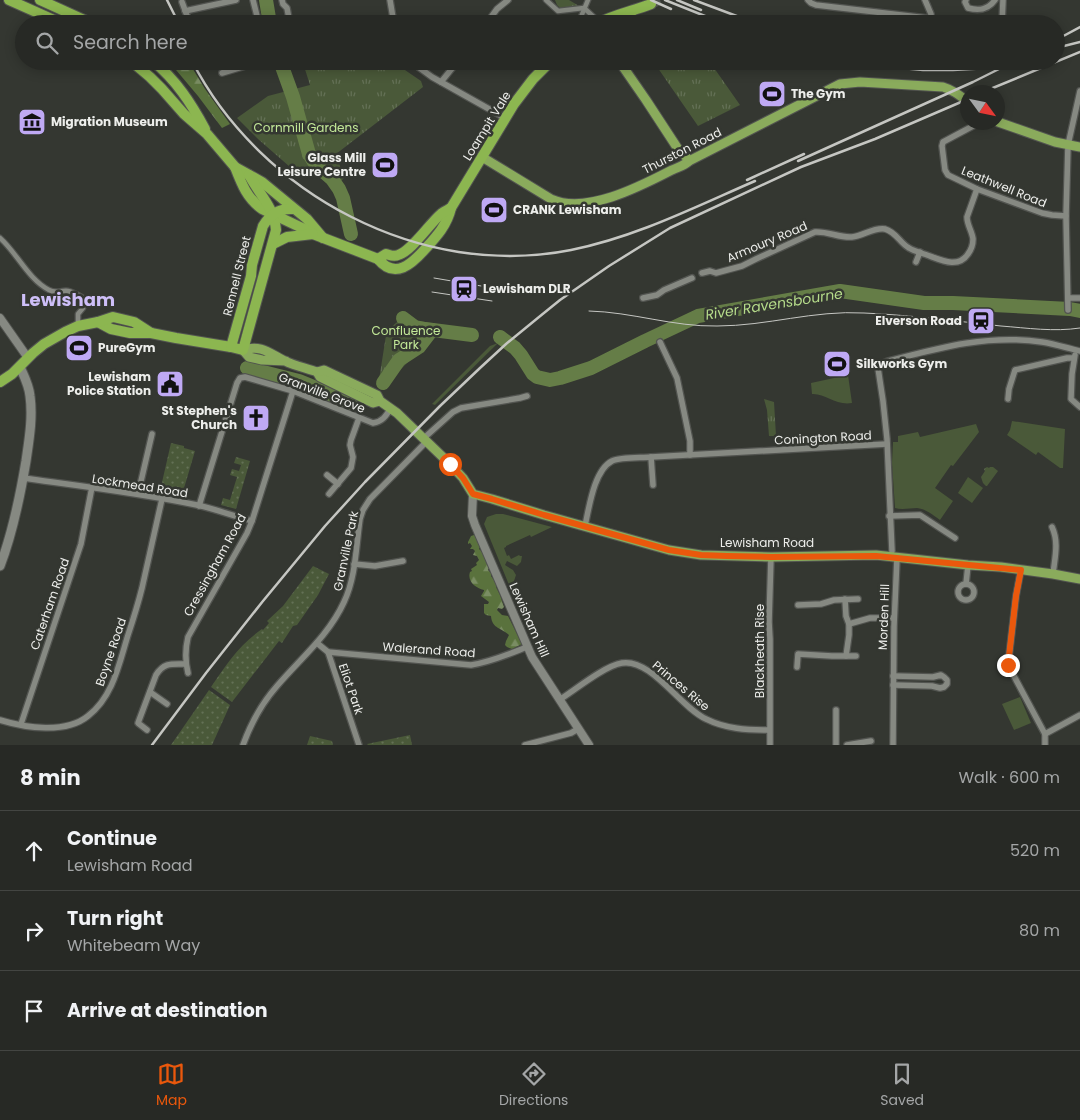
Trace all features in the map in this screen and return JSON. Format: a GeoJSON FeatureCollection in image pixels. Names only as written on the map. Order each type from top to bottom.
{"type":"FeatureCollection","features":[{"type":"Feature","properties":{"kind":"highway"},"geometry":{"type":"LineString","coordinates":[[9,0],[42,15]]}},
{"type":"Feature","properties":{"kind":"highway"},"geometry":{"type":"LineString","coordinates":[[40,0],[72,15]]}},
{"type":"Feature","properties":{"kind":"highway"},"geometry":{"type":"LineString","coordinates":[[617,15],[651,4]]}},
{"type":"Feature","properties":{"kind":"highway"},"geometry":{"type":"LineString","coordinates":[[629,15],[636,10]]}},
{"type":"Feature","properties":{"kind":"highway"},"geometry":{"type":"LineString","coordinates":[[142,70],[184,114],[207,134],[235,168],[243,188],[258,206],[324,239]]}},
{"type":"Feature","properties":{"kind":"highway"},"geometry":{"type":"LineString","coordinates":[[163,70],[193,106],[207,134]]}},
{"type":"Feature","properties":{"kind":"highway","name":"Loampit Vale"},"geometry":{"type":"LineString","coordinates":[[324,239],[378,259],[384,266],[391,268],[402,268],[412,263],[443,228],[451,208],[505,118],[524,90],[543,70]]}},
{"type":"Feature","properties":{"kind":"highway"},"geometry":{"type":"LineString","coordinates":[[235,168],[262,182],[307,219],[324,239]]}},
{"type":"Feature","properties":{"kind":"highway"},"geometry":{"type":"LineString","coordinates":[[249,175],[268,204],[272,214]]}},
{"type":"Feature","properties":{"kind":"highway"},"geometry":{"type":"LineString","coordinates":[[272,214],[287,208],[294,209]]}},
{"type":"Feature","properties":{"kind":"highway","name":"Rennell Street"},"geometry":{"type":"LineString","coordinates":[[244,350],[276,230],[272,214]]}},
{"type":"Feature","properties":{"kind":"highway","name":"Rennell Street"},"geometry":{"type":"LineString","coordinates":[[231,347],[261,232],[265,222],[272,214]]}},
{"type":"Feature","properties":{"kind":"highway"},"geometry":{"type":"LineString","coordinates":[[272,244],[287,237],[312,234]]}},
{"type":"Feature","properties":{"kind":"highway"},"geometry":{"type":"LineString","coordinates":[[0,382],[20,367],[44,344],[78,326],[98,322],[111,329],[130,333],[151,333],[244,350]]}},
{"type":"Feature","properties":{"kind":"main road"},"geometry":{"type":"LineString","coordinates":[[625,70],[680,152],[689,161]]}},
{"type":"Feature","properties":{"kind":"main road","name":"Thurston Road"},"geometry":{"type":"LineString","coordinates":[[482,157],[551,199],[564,204],[594,202],[651,182],[840,84],[860,82],[943,87],[960,96]]}},
{"type":"Feature","properties":{"kind":"main road"},"geometry":{"type":"LineString","coordinates":[[1005,125],[1032,135],[1068,145],[1080,146]]}},
{"type":"Feature","properties":{"kind":"main road"},"geometry":{"type":"LineString","coordinates":[[679,168],[677,160],[680,152]]}},
{"type":"Feature","properties":{"kind":"main road"},"geometry":{"type":"LineString","coordinates":[[244,350],[249,357],[286,362],[317,372],[320,377],[373,403],[380,401],[391,408],[426,440],[463,478],[473,494]]}},
{"type":"Feature","properties":{"kind":"main road"},"geometry":{"type":"LineString","coordinates":[[0,566],[10,539],[30,433],[29,389],[20,367]]}},
{"type":"Feature","properties":{"kind":"main road","name":"Lewisham Road"},"geometry":{"type":"LineString","coordinates":[[473,494],[669,550],[701,555],[771,557],[876,556],[894,554],[1080,578]]}},
{"type":"Feature","properties":{"kind":"street"},"geometry":{"type":"LineString","coordinates":[[185,10],[236,0]]}},
{"type":"Feature","properties":{"kind":"street"},"geometry":{"type":"LineString","coordinates":[[253,0],[257,15]]}},
{"type":"Feature","properties":{"kind":"street"},"geometry":{"type":"LineString","coordinates":[[282,0],[288,15]]}},
{"type":"Feature","properties":{"kind":"street"},"geometry":{"type":"LineString","coordinates":[[390,0],[393,15]]}},
{"type":"Feature","properties":{"kind":"street"},"geometry":{"type":"LineString","coordinates":[[493,15],[508,0]]}},
{"type":"Feature","properties":{"kind":"street"},"geometry":{"type":"LineString","coordinates":[[546,0],[558,11],[584,8]]}},
{"type":"Feature","properties":{"kind":"street"},"geometry":{"type":"LineString","coordinates":[[581,15],[588,0]]}},
{"type":"Feature","properties":{"kind":"street"},"geometry":{"type":"LineString","coordinates":[[808,0],[811,4],[816,5],[902,15]]}},
{"type":"Feature","properties":{"kind":"street"},"geometry":{"type":"LineString","coordinates":[[925,0],[931,15]]}},
{"type":"Feature","properties":{"kind":"street"},"geometry":{"type":"LineString","coordinates":[[966,0],[968,8],[980,10],[992,5],[995,0]]}},
{"type":"Feature","properties":{"kind":"street"},"geometry":{"type":"LineString","coordinates":[[1002,15],[1003,0]]}},
{"type":"Feature","properties":{"kind":"street"},"geometry":{"type":"LineString","coordinates":[[182,2],[187,15]]}},
{"type":"Feature","properties":{"kind":"street"},"geometry":{"type":"LineString","coordinates":[[584,8],[590,15]]}},
{"type":"Feature","properties":{"kind":"street"},"geometry":{"type":"LineString","coordinates":[[222,72],[229,70]]}},
{"type":"Feature","properties":{"kind":"street"},"geometry":{"type":"LineString","coordinates":[[423,70],[505,118]]}},
{"type":"Feature","properties":{"kind":"street"},"geometry":{"type":"LineString","coordinates":[[441,82],[451,70]]}},
{"type":"Feature","properties":{"kind":"street"},"geometry":{"type":"LineString","coordinates":[[1068,308],[1066,216],[1068,145],[1080,91]]}},
{"type":"Feature","properties":{"kind":"street","name":"Leathwell Road"},"geometry":{"type":"LineString","coordinates":[[965,130],[943,142],[946,173],[948,175],[977,189],[1047,215],[1066,216]]}},
{"type":"Feature","properties":{"kind":"street","name":"Armoury Road"},"geometry":{"type":"LineString","coordinates":[[702,273],[710,271],[716,273],[742,266],[815,232],[821,231],[842,237],[854,237],[884,229],[891,231],[908,248],[951,263],[961,261],[971,250],[973,239],[966,217],[977,189]]}},
{"type":"Feature","properties":{"kind":"street"},"geometry":{"type":"LineString","coordinates":[[0,238],[45,288],[57,293],[69,291],[83,298],[85,303],[78,314],[78,326]]}},
{"type":"Feature","properties":{"kind":"street"},"geometry":{"type":"LineString","coordinates":[[916,262],[920,252]]}},
{"type":"Feature","properties":{"kind":"street"},"geometry":{"type":"LineString","coordinates":[[643,298],[656,296],[664,290],[692,278]]}},
{"type":"Feature","properties":{"kind":"street"},"geometry":{"type":"LineString","coordinates":[[1068,298],[1080,298]]}},
{"type":"Feature","properties":{"kind":"street"},"geometry":{"type":"LineString","coordinates":[[0,318],[28,358]]}},
{"type":"Feature","properties":{"kind":"street","name":"Conington Road"},"geometry":{"type":"LineString","coordinates":[[585,526],[595,486],[605,467],[612,461],[651,457],[887,444],[878,368],[885,362],[984,340],[1044,342],[1078,350]]}},
{"type":"Feature","properties":{"kind":"street"},"geometry":{"type":"LineString","coordinates":[[660,342],[677,378],[690,441],[690,455]]}},
{"type":"Feature","properties":{"kind":"street"},"geometry":{"type":"LineString","coordinates":[[1078,350],[1074,358],[1071,399],[1080,407]]}},
{"type":"Feature","properties":{"kind":"street"},"geometry":{"type":"LineString","coordinates":[[1008,399],[1015,370],[1074,358]]}},
{"type":"Feature","properties":{"kind":"street","name":"Granville Grove"},"geometry":{"type":"LineString","coordinates":[[199,506],[237,382],[240,378],[245,377],[293,390],[376,423],[382,420],[391,408]]}},
{"type":"Feature","properties":{"kind":"street","name":"Cressingham Road"},"geometry":{"type":"LineString","coordinates":[[188,673],[186,649],[188,637],[247,533],[293,390]]}},
{"type":"Feature","properties":{"kind":"street","name":"Granville Park"},"geometry":{"type":"LineString","coordinates":[[242,745],[254,719],[266,700],[333,623],[345,601],[351,583],[360,519],[370,499],[453,412],[461,408],[527,396]]}},
{"type":"Feature","properties":{"kind":"street"},"geometry":{"type":"LineString","coordinates":[[329,494],[351,468],[353,463],[350,445],[360,418]]}},
{"type":"Feature","properties":{"kind":"street"},"geometry":{"type":"LineString","coordinates":[[138,494],[152,434]]}},
{"type":"Feature","properties":{"kind":"street","name":"Morden Hill"},"geometry":{"type":"LineString","coordinates":[[887,444],[889,516],[894,554],[893,745]]}},
{"type":"Feature","properties":{"kind":"street"},"geometry":{"type":"LineString","coordinates":[[651,457],[653,485]]}},
{"type":"Feature","properties":{"kind":"street"},"geometry":{"type":"LineString","coordinates":[[328,475],[338,484]]}},
{"type":"Feature","properties":{"kind":"street","name":"Lockmead Road"},"geometry":{"type":"LineString","coordinates":[[23,478],[138,494],[199,506],[252,521]]}},
{"type":"Feature","properties":{"kind":"street","name":"Caterham Road"},"geometry":{"type":"LineString","coordinates":[[21,724],[80,544],[92,487]]}},
{"type":"Feature","properties":{"kind":"street","name":"Lewisham Hill"},"geometry":{"type":"LineString","coordinates":[[473,494],[472,516],[475,525],[527,646],[538,667],[589,745]]}},
{"type":"Feature","properties":{"kind":"street","name":"Boyne Road"},"geometry":{"type":"LineString","coordinates":[[0,720],[50,728],[72,725],[89,716],[99,706],[116,673],[142,590],[162,499]]}},
{"type":"Feature","properties":{"kind":"street"},"geometry":{"type":"LineString","coordinates":[[889,516],[920,515],[955,538]]}},
{"type":"Feature","properties":{"kind":"street"},"geometry":{"type":"LineString","coordinates":[[1052,527],[1057,543],[1053,574]]}},
{"type":"Feature","properties":{"kind":"street","name":"Blackheath Rise"},"geometry":{"type":"LineString","coordinates":[[770,745],[769,622],[771,557]]}},
{"type":"Feature","properties":{"kind":"street"},"geometry":{"type":"LineString","coordinates":[[354,564],[375,566],[403,561]]}},
{"type":"Feature","properties":{"kind":"street"},"geometry":{"type":"LineString","coordinates":[[966,584],[968,565]]}},
{"type":"Feature","properties":{"kind":"street"},"geometry":{"type":"LineString","coordinates":[[1021,570],[1008,665],[1044,734],[1045,745]]}},
{"type":"Feature","properties":{"kind":"street"},"geometry":{"type":"LineString","coordinates":[[845,599],[846,616],[849,624],[846,656]]}},
{"type":"Feature","properties":{"kind":"street"},"geometry":{"type":"LineString","coordinates":[[798,605],[858,599]]}},
{"type":"Feature","properties":{"kind":"street"},"geometry":{"type":"LineString","coordinates":[[849,624],[870,618],[894,618]]}},
{"type":"Feature","properties":{"kind":"street","name":"Eliot Park"},"geometry":{"type":"LineString","coordinates":[[317,643],[328,652],[360,745]]}},
{"type":"Feature","properties":{"kind":"street","name":"Walerand Road"},"geometry":{"type":"LineString","coordinates":[[328,652],[471,665],[507,655],[527,646]]}},
{"type":"Feature","properties":{"kind":"street"},"geometry":{"type":"LineString","coordinates":[[797,667],[798,654],[856,656]]}},
{"type":"Feature","properties":{"kind":"street","name":"Princes Rise"},"geometry":{"type":"LineString","coordinates":[[559,700],[610,668],[622,663],[633,664],[643,667],[704,719],[736,729],[770,730]]}},
{"type":"Feature","properties":{"kind":"street"},"geometry":{"type":"LineString","coordinates":[[147,730],[138,723],[156,675],[164,666],[186,664]]}},
{"type":"Feature","properties":{"kind":"street"},"geometry":{"type":"LineString","coordinates":[[893,676],[933,677],[941,675],[947,680],[947,684],[940,688],[893,685]]}},
{"type":"Feature","properties":{"kind":"street"},"geometry":{"type":"LineString","coordinates":[[150,692],[167,704]]}},
{"type":"Feature","properties":{"kind":"street"},"geometry":{"type":"LineString","coordinates":[[836,710],[836,745]]}},
{"type":"Feature","properties":{"kind":"street"},"geometry":{"type":"LineString","coordinates":[[1044,734],[1080,714]]}},
{"type":"Feature","properties":{"kind":"street"},"geometry":{"type":"LineString","coordinates":[[525,745],[570,733],[578,729]]}},
{"type":"Feature","properties":{"kind":"street"},"geometry":{"type":"LineString","coordinates":[[847,745],[872,742]]}},
{"type":"Feature","properties":{"kind":"green space"},"geometry":{"type":"Polygon","coordinates":[[[555,0],[569,0],[579,6],[561,9],[555,0]]]}},
{"type":"Feature","properties":{"kind":"green space"},"geometry":{"type":"Polygon","coordinates":[[[176,70],[193,70],[230,124],[222,128],[176,70]]]}},
{"type":"Feature","properties":{"kind":"green space","name":"Cornmill Gardens"},"geometry":{"type":"Polygon","coordinates":[[[305,70],[405,70],[421,81],[423,87],[336,154],[344,178],[340,182],[298,174],[237,118],[268,96],[310,85],[305,70]]]}},
{"type":"Feature","properties":{"kind":"green space"},"geometry":{"type":"Polygon","coordinates":[[[659,70],[716,70],[740,105],[698,126],[659,70]]]}},
{"type":"Feature","properties":{"kind":"green space","name":"Confluence Park"},"geometry":{"type":"Polygon","coordinates":[[[402,318],[437,324],[435,335],[385,385],[379,380],[387,329],[389,330],[402,318]]]}},
{"type":"Feature","properties":{"kind":"green space"},"geometry":{"type":"Polygon","coordinates":[[[498,343],[435,405],[432,404],[490,346],[498,343]]]}},
{"type":"Feature","properties":{"kind":"green space"},"geometry":{"type":"Polygon","coordinates":[[[848,375],[852,403],[841,403],[821,395],[812,394],[811,383],[848,375]]]}},
{"type":"Feature","properties":{"kind":"green space"},"geometry":{"type":"Polygon","coordinates":[[[764,399],[774,402],[776,436],[769,436],[764,399]]]}},
{"type":"Feature","properties":{"kind":"green space"},"geometry":{"type":"Polygon","coordinates":[[[1012,421],[1065,429],[1063,468],[1060,468],[1038,452],[1036,455],[1007,435],[1012,421]]]}},
{"type":"Feature","properties":{"kind":"green space"},"geometry":{"type":"Polygon","coordinates":[[[976,424],[979,432],[953,466],[951,465],[935,488],[953,501],[940,520],[929,512],[917,508],[895,508],[892,463],[893,442],[898,442],[898,436],[918,432],[920,437],[976,424]]]}},
{"type":"Feature","properties":{"kind":"green space"},"geometry":{"type":"Polygon","coordinates":[[[171,443],[195,451],[182,495],[160,491],[171,443]]]}},
{"type":"Feature","properties":{"kind":"green space"},"geometry":{"type":"Polygon","coordinates":[[[236,457],[250,461],[236,509],[221,505],[223,498],[230,500],[237,477],[230,475],[232,469],[239,471],[241,465],[234,463],[236,457]]]}},
{"type":"Feature","properties":{"kind":"green space"},"geometry":{"type":"Polygon","coordinates":[[[993,467],[998,471],[986,486],[981,477],[985,471],[984,469],[993,467]]]}},
{"type":"Feature","properties":{"kind":"green space"},"geometry":{"type":"Polygon","coordinates":[[[968,477],[983,488],[972,503],[958,493],[968,477]]]}},
{"type":"Feature","properties":{"kind":"green space"},"geometry":{"type":"Polygon","coordinates":[[[503,514],[552,527],[504,548],[507,556],[509,555],[511,559],[519,555],[522,556],[521,562],[517,566],[507,561],[505,565],[513,570],[516,575],[513,584],[515,589],[512,592],[484,524],[487,517],[503,514]]]}},
{"type":"Feature","properties":{"kind":"green space"},"geometry":{"type":"Polygon","coordinates":[[[474,535],[487,564],[490,565],[488,570],[496,583],[504,607],[497,610],[502,615],[508,616],[522,644],[512,649],[505,645],[509,635],[495,626],[491,616],[484,613],[484,604],[489,602],[481,596],[484,590],[475,586],[469,575],[472,571],[471,569],[477,565],[476,563],[479,560],[477,556],[473,555],[475,551],[470,549],[472,546],[470,543],[468,544],[471,536],[474,535]]]}},
{"type":"Feature","properties":{"kind":"green space"},"geometry":{"type":"Polygon","coordinates":[[[313,566],[329,574],[318,595],[297,625],[293,626],[282,643],[279,641],[232,702],[211,687],[240,649],[269,623],[267,621],[283,606],[313,566]]]}},
{"type":"Feature","properties":{"kind":"green space"},"geometry":{"type":"Polygon","coordinates":[[[209,690],[230,705],[212,745],[171,745],[209,690]]]}},
{"type":"Feature","properties":{"kind":"green space"},"geometry":{"type":"Polygon","coordinates":[[[1020,697],[1031,723],[1014,730],[1002,704],[1020,697]]]}},
{"type":"Feature","properties":{"kind":"green space"},"geometry":{"type":"Polygon","coordinates":[[[410,735],[412,745],[367,744],[410,735]]]}},
{"type":"Feature","properties":{"kind":"green space"},"geometry":{"type":"Polygon","coordinates":[[[310,736],[332,741],[333,745],[307,745],[310,736]]]}},
{"type":"Feature","properties":{"kind":"waterway","name":"River Ravensbourne"},"geometry":{"type":"LineString","coordinates":[[266,0],[268,15]]}},
{"type":"Feature","properties":{"kind":"waterway","name":"River Ravensbourne"},"geometry":{"type":"LineString","coordinates":[[283,70],[309,154],[316,165],[332,179],[339,189],[343,198],[351,234]]}},
{"type":"Feature","properties":{"kind":"waterway","name":"River Ravensbourne"},"geometry":{"type":"LineString","coordinates":[[500,337],[515,348],[533,374],[550,380],[591,368],[698,316],[840,291],[924,303],[1080,311]]}},
{"type":"Feature","properties":{"kind":"waterway","name":"River Ravensbourne"},"geometry":{"type":"LineString","coordinates":[[403,318],[415,327],[472,335]]}},
{"type":"Feature","properties":{"kind":"waterway"},"geometry":{"type":"LineString","coordinates":[[383,383],[399,360],[419,347],[432,330]]}},
{"type":"Feature","properties":{"kind":"waterway"},"geometry":{"type":"LineString","coordinates":[[247,368],[299,381],[352,404]]}},
{"type":"Feature","properties":{"kind":"tunnel"},"geometry":{"type":"LineString","coordinates":[[651,4],[660,0]]}},
{"type":"Feature","properties":{"kind":"tram line"},"geometry":{"type":"LineString","coordinates":[[434,278],[493,288]]}},
{"type":"Feature","properties":{"kind":"tram line"},"geometry":{"type":"LineString","coordinates":[[432,292],[492,301]]}},
{"type":"Feature","properties":{"kind":"tram line"},"geometry":{"type":"LineString","coordinates":[[589,311],[701,326],[754,324],[827,314],[864,313],[1040,329],[1080,328]]}},
{"type":"Feature","properties":{"kind":"railway"},"geometry":{"type":"LineString","coordinates":[[167,0],[174,15]]}},
{"type":"Feature","properties":{"kind":"railway"},"geometry":{"type":"LineString","coordinates":[[651,0],[671,9]]}},
{"type":"Feature","properties":{"kind":"railway"},"geometry":{"type":"LineString","coordinates":[[665,0],[702,15]]}},
{"type":"Feature","properties":{"kind":"railway"},"geometry":{"type":"LineString","coordinates":[[677,0],[701,10]]}},
{"type":"Feature","properties":{"kind":"railway"},"geometry":{"type":"LineString","coordinates":[[694,0],[734,15]]}},
{"type":"Feature","properties":{"kind":"railway"},"geometry":{"type":"LineString","coordinates":[[1065,35],[1080,27]]}},
{"type":"Feature","properties":{"kind":"railway"},"geometry":{"type":"LineString","coordinates":[[1065,46],[1080,42]]}},
{"type":"Feature","properties":{"kind":"railway"},"geometry":{"type":"LineString","coordinates":[[1065,58],[1080,52]]}},
{"type":"Feature","properties":{"kind":"railway"},"geometry":{"type":"LineString","coordinates":[[198,70],[222,109],[259,151],[303,188],[352,217],[404,239],[459,252],[515,256],[571,250],[642,229],[755,181]]}},
{"type":"Feature","properties":{"kind":"railway"},"geometry":{"type":"LineString","coordinates":[[923,70],[953,70]]}},
{"type":"Feature","properties":{"kind":"railway"},"geometry":{"type":"LineString","coordinates":[[798,161],[997,70]]}},
{"type":"Feature","properties":{"kind":"railway"},"geometry":{"type":"LineString","coordinates":[[1000,85],[1036,70]]}},
{"type":"Feature","properties":{"kind":"railway"},"geometry":{"type":"LineString","coordinates":[[152,745],[263,601],[325,526],[365,482],[480,368],[560,300],[609,266],[670,228],[801,167],[875,139],[960,102]]}},
{"type":"Feature","properties":{"kind":"railway"},"geometry":{"type":"LineString","coordinates":[[747,180],[804,154]]}},
{"type":"Feature","properties":{"kind":"place","name":"The Gym"},"geometry":{"type":"Point","coordinates":[772,94]}},
{"type":"Feature","properties":{"kind":"place","name":"Migration Museum"},"geometry":{"type":"Point","coordinates":[32,122]}},
{"type":"Feature","properties":{"kind":"place","name":"Glass Mill Leisure Centre"},"geometry":{"type":"Point","coordinates":[385,165]}},
{"type":"Feature","properties":{"kind":"place","name":"CRANK Lewisham"},"geometry":{"type":"Point","coordinates":[494,210]}},
{"type":"Feature","properties":{"kind":"place","name":"Lewisham DLR"},"geometry":{"type":"Point","coordinates":[464,289]}},
{"type":"Feature","properties":{"kind":"place","name":"Elverson Road"},"geometry":{"type":"Point","coordinates":[981,321]}},
{"type":"Feature","properties":{"kind":"place","name":"PureGym"},"geometry":{"type":"Point","coordinates":[79,348]}},
{"type":"Feature","properties":{"kind":"place","name":"Silkworks Gym"},"geometry":{"type":"Point","coordinates":[837,364]}},
{"type":"Feature","properties":{"kind":"place","name":"Lewisham Police Station"},"geometry":{"type":"Point","coordinates":[170,384]}},
{"type":"Feature","properties":{"kind":"place","name":"St Stephen's Church"},"geometry":{"type":"Point","coordinates":[256,418]}},
{"type":"Feature","properties":{"kind":"district","name":"Lewisham"},"geometry":{"type":"Point","coordinates":[68,300]}},
{"type":"Feature","properties":{"kind":"route"},"geometry":{"type":"LineString","coordinates":[[450,464],[463,478],[473,494],[669,550],[701,555],[727,556],[876,556],[1021,570],[1008,665]]}}]}
